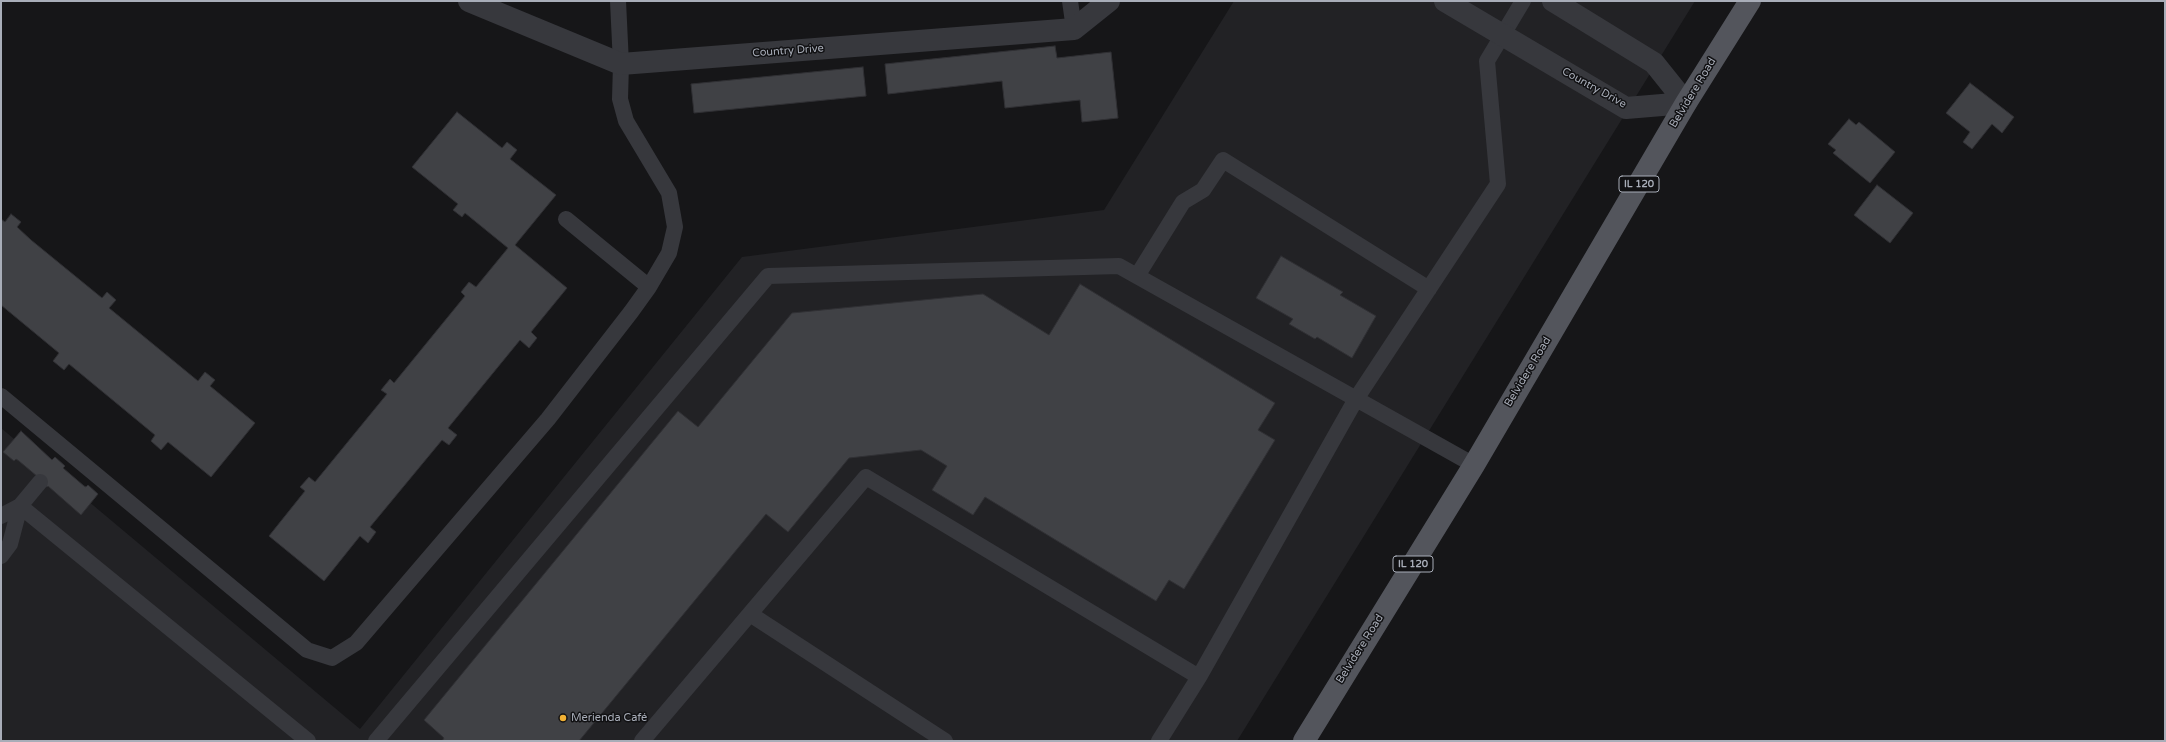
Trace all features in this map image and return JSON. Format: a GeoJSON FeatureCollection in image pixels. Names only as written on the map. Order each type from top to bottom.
{"type":"FeatureCollection","features":[{"type":"Feature","properties":{"kind":"main road","name":"Belvidere Road"},"geometry":{"type":"LineString","coordinates":[[1304,741],[1474,465],[1686,103],[1750,1]]}},
{"type":"Feature","properties":{"kind":"street","name":"Country Drive"},"geometry":{"type":"LineString","coordinates":[[469,1],[621,64],[1074,29]]}},
{"type":"Feature","properties":{"kind":"street"},"geometry":{"type":"LineString","coordinates":[[1074,29],[1109,1]]}},
{"type":"Feature","properties":{"kind":"street","name":"Country Drive"},"geometry":{"type":"LineString","coordinates":[[1445,1],[1626,108],[1686,103]]}},
{"type":"Feature","properties":{"kind":"street"},"geometry":{"type":"LineString","coordinates":[[1553,1],[1654,62],[1686,103]]}},
{"type":"Feature","properties":{"kind":"lane"},"geometry":{"type":"LineString","coordinates":[[1,396],[62,455],[307,650],[332,658],[356,643],[548,419],[649,287],[669,253],[675,228],[669,193],[626,121],[620,99],[621,64],[618,1]]}},
{"type":"Feature","properties":{"kind":"lane"},"geometry":{"type":"LineString","coordinates":[[1070,1],[1074,29]]}},
{"type":"Feature","properties":{"kind":"lane"},"geometry":{"type":"LineString","coordinates":[[1159,741],[1199,677],[1356,399],[1498,184],[1487,61],[1523,1]]}},
{"type":"Feature","properties":{"kind":"lane"},"geometry":{"type":"LineString","coordinates":[[1137,276],[1183,202],[1203,190],[1223,160],[1429,289]]}},
{"type":"Feature","properties":{"kind":"lane"},"geometry":{"type":"LineString","coordinates":[[566,219],[649,287]]}},
{"type":"Feature","properties":{"kind":"lane"},"geometry":{"type":"LineString","coordinates":[[376,741],[768,276],[1119,266],[1474,465]]}},
{"type":"Feature","properties":{"kind":"lane"},"geometry":{"type":"LineString","coordinates":[[642,741],[866,477],[1199,677]]}},
{"type":"Feature","properties":{"kind":"lane"},"geometry":{"type":"LineString","coordinates":[[1,516],[20,506],[40,482]]}},
{"type":"Feature","properties":{"kind":"lane"},"geometry":{"type":"LineString","coordinates":[[1,556],[10,544],[20,506]]}},
{"type":"Feature","properties":{"kind":"lane"},"geometry":{"type":"LineString","coordinates":[[20,506],[308,741]]}},
{"type":"Feature","properties":{"kind":"lane"},"geometry":{"type":"LineString","coordinates":[[750,614],[945,741]]}},
{"type":"Feature","properties":{"kind":"shaded area"},"geometry":{"type":"Polygon","coordinates":[[[1234,1],[1695,1],[1237,741],[1,741],[1,428],[360,729],[742,257],[1104,210],[1234,1]]]}},
{"type":"Feature","properties":{"kind":"building"},"geometry":{"type":"Polygon","coordinates":[[[1055,46],[1057,58],[1111,52],[1118,118],[1082,122],[1080,100],[1005,108],[1002,81],[888,94],[885,64],[1055,46]]]}},
{"type":"Feature","properties":{"kind":"building"},"geometry":{"type":"Polygon","coordinates":[[[863,67],[866,96],[694,113],[691,84],[863,67]]]}},
{"type":"Feature","properties":{"kind":"building"},"geometry":{"type":"Polygon","coordinates":[[[1970,83],[2014,117],[2002,133],[1992,124],[1972,149],[1963,142],[1970,132],[1946,113],[1970,83]]]}},
{"type":"Feature","properties":{"kind":"building"},"geometry":{"type":"Polygon","coordinates":[[[457,112],[502,148],[507,142],[517,150],[510,159],[556,195],[515,245],[567,288],[531,332],[537,338],[529,348],[520,340],[448,428],[457,435],[449,445],[442,440],[370,527],[376,532],[368,543],[360,536],[324,581],[269,536],[305,491],[300,487],[309,477],[315,482],[387,394],[381,390],[390,379],[394,383],[465,296],[461,292],[469,282],[476,287],[508,248],[465,213],[462,217],[453,210],[458,204],[412,167],[457,112]]]}},
{"type":"Feature","properties":{"kind":"building"},"geometry":{"type":"Polygon","coordinates":[[[1849,119],[1856,125],[1859,122],[1895,152],[1870,183],[1833,153],[1836,150],[1828,144],[1849,119]]]}},
{"type":"Feature","properties":{"kind":"building"},"geometry":{"type":"Polygon","coordinates":[[[1877,185],[1913,213],[1890,243],[1854,215],[1877,185]]]}},
{"type":"Feature","properties":{"kind":"building"},"geometry":{"type":"Polygon","coordinates":[[[11,214],[21,222],[17,227],[31,240],[102,298],[107,292],[116,300],[109,308],[198,381],[205,372],[215,380],[210,386],[255,423],[211,477],[168,442],[161,450],[151,441],[155,435],[69,364],[64,370],[53,361],[59,353],[1,305],[1,219],[5,222],[11,214]]]}},
{"type":"Feature","properties":{"kind":"building"},"geometry":{"type":"Polygon","coordinates":[[[1281,256],[1343,292],[1340,295],[1376,316],[1352,358],[1317,337],[1315,339],[1289,324],[1293,319],[1256,298],[1281,256]]]}},
{"type":"Feature","properties":{"kind":"building"},"geometry":{"type":"Polygon","coordinates":[[[1080,284],[1275,403],[1258,430],[1275,440],[1184,589],[1169,580],[1156,601],[985,497],[973,515],[932,490],[947,466],[921,450],[849,458],[788,532],[766,514],[579,741],[442,741],[444,738],[424,720],[678,411],[698,427],[792,313],[983,294],[1049,335],[1080,284]]]}},
{"type":"Feature","properties":{"kind":"building"},"geometry":{"type":"Polygon","coordinates":[[[21,431],[52,460],[55,457],[65,466],[63,468],[84,486],[86,487],[88,485],[98,494],[81,515],[48,486],[47,487],[40,482],[38,477],[19,461],[16,459],[14,461],[3,452],[21,431]]]}},
{"type":"Feature","properties":{"kind":"place","name":"Merienda Café"},"geometry":{"type":"Point","coordinates":[563,718]}}]}
